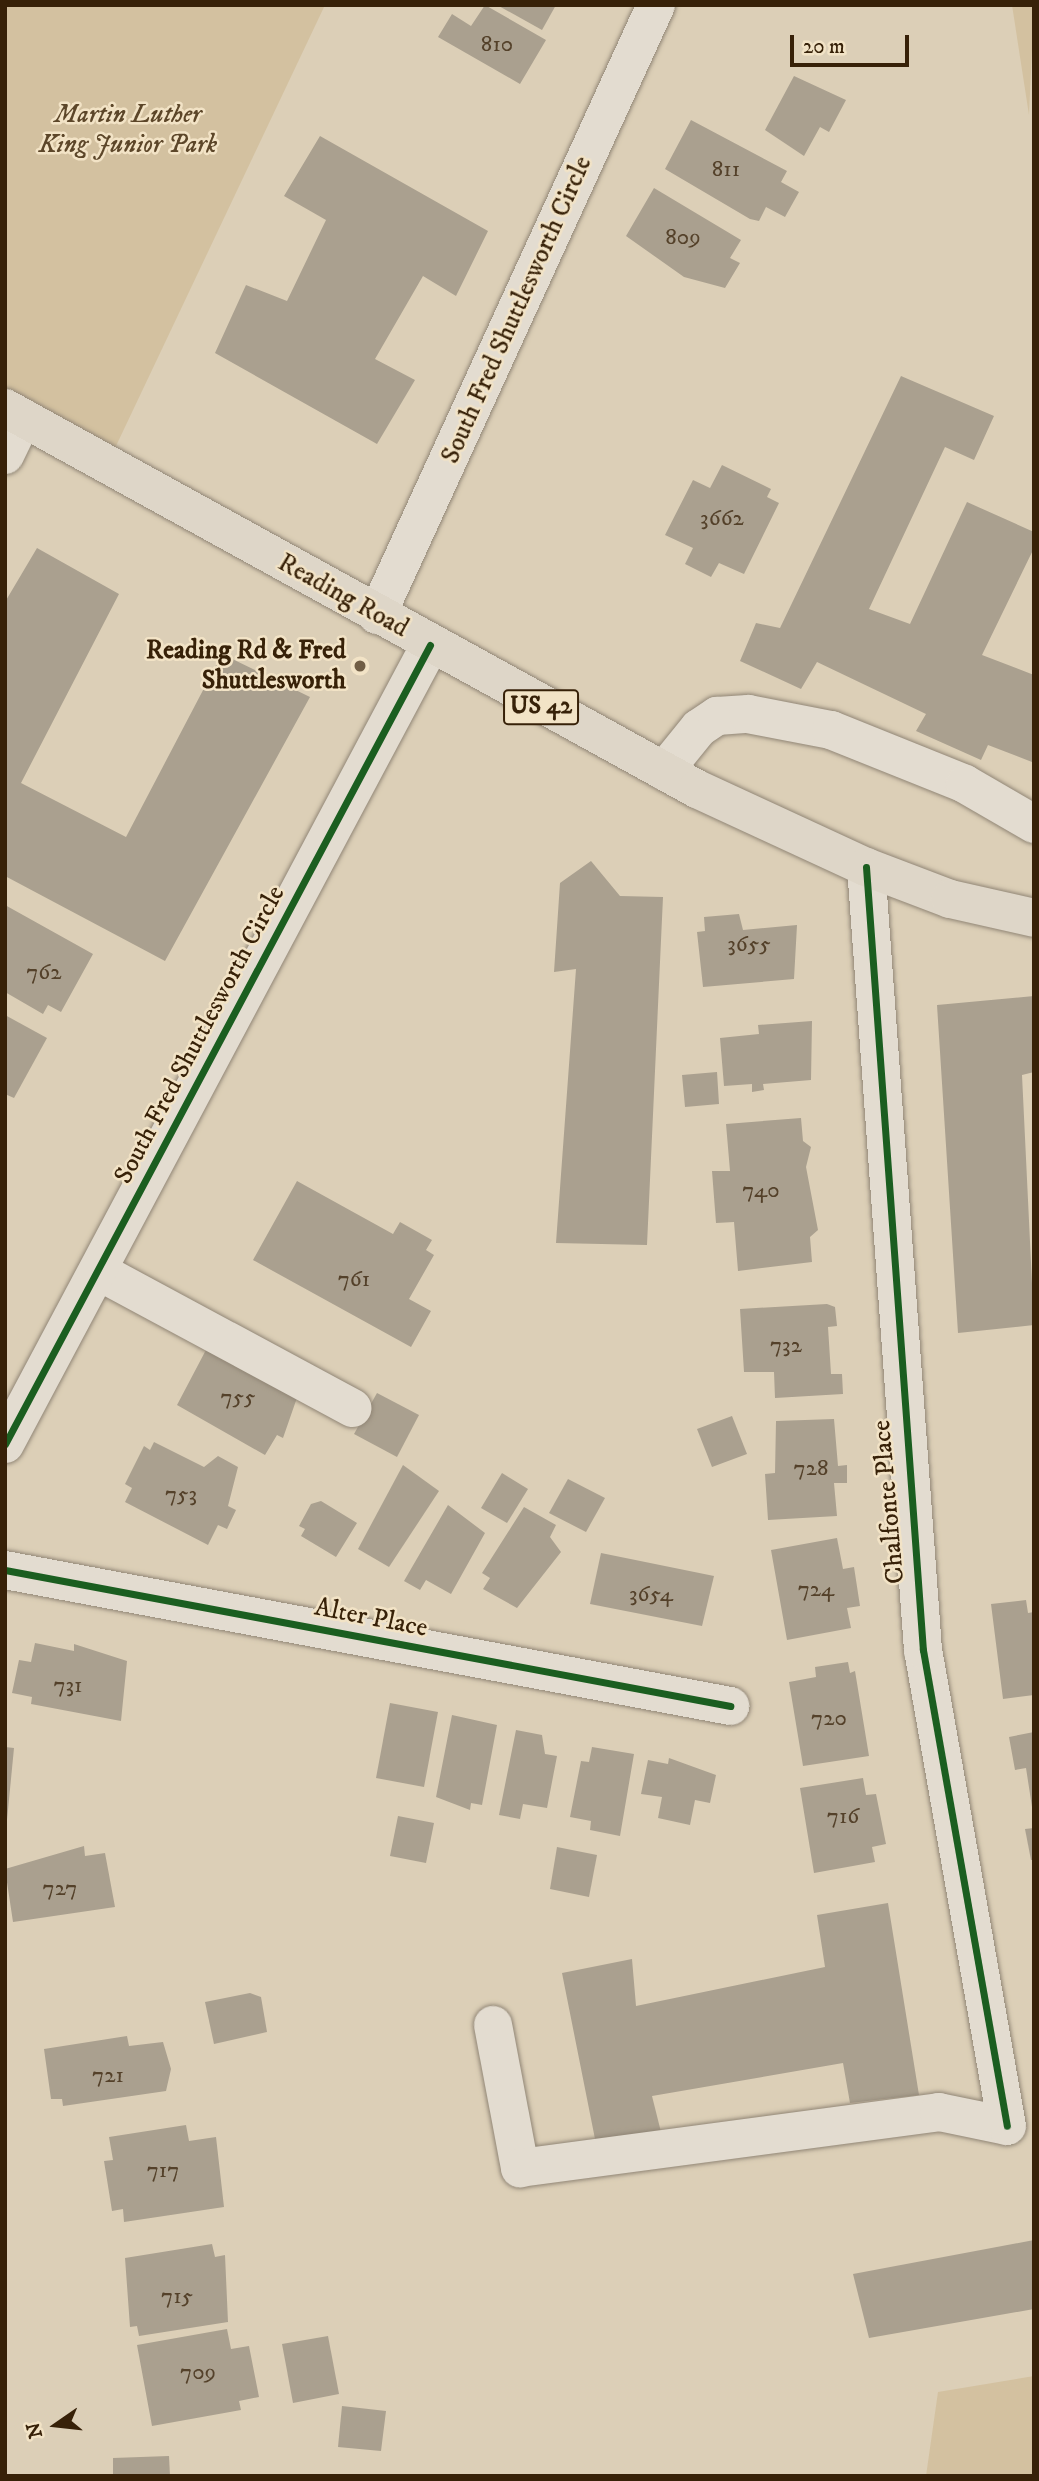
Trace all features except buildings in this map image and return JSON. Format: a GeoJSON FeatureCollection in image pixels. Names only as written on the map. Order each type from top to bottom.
{"type":"FeatureCollection","features":[{"type":"Feature","properties":{"kind":"main road","name":"Reading Road"},"geometry":{"type":"LineString","coordinates":[[14,413],[430,645],[664,771],[866,867],[950,899],[1034,918]]}},
{"type":"Feature","properties":{"kind":"street","name":"South Fred Shuttlesworth Circle"},"geometry":{"type":"LineString","coordinates":[[377,615],[656,5]]}},
{"type":"Feature","properties":{"kind":"street"},"geometry":{"type":"LineString","coordinates":[[5,455],[14,413]]}},
{"type":"Feature","properties":{"kind":"street","name":"South Fred Shuttlesworth Circle"},"geometry":{"type":"LineString","coordinates":[[5,1444],[430,645]]}},
{"type":"Feature","properties":{"kind":"street"},"geometry":{"type":"LineString","coordinates":[[664,771],[699,728],[718,716],[748,714],[831,730],[965,784],[1034,824]]}},
{"type":"Feature","properties":{"kind":"street","name":"Chalfonte Place"},"geometry":{"type":"LineString","coordinates":[[493,2025],[520,2168],[939,2112],[1007,2126],[923,1650],[866,867]]}},
{"type":"Feature","properties":{"kind":"street"},"geometry":{"type":"LineString","coordinates":[[98,1271],[352,1408]]}},
{"type":"Feature","properties":{"kind":"street","name":"Alter Place"},"geometry":{"type":"LineString","coordinates":[[5,1570],[730,1706]]}},
{"type":"Feature","properties":{"kind":"green space","name":"Martin Luther King Junior Park"},"geometry":{"type":"Polygon","coordinates":[[[5,5],[325,5],[107,465],[5,408],[5,5]]]}},
{"type":"Feature","properties":{"kind":"green space"},"geometry":{"type":"Polygon","coordinates":[[[1012,5],[1034,5],[1029,115],[1012,5]]]}},
{"type":"Feature","properties":{"kind":"green space"},"geometry":{"type":"Polygon","coordinates":[[[1034,2376],[1034,2476],[926,2476],[938,2392],[1034,2376]]]}},
{"type":"Feature","properties":{"kind":"cycle path"},"geometry":{"type":"LineString","coordinates":[[5,1444],[430,645]]}},
{"type":"Feature","properties":{"kind":"cycle path"},"geometry":{"type":"LineString","coordinates":[[866,867],[923,1650],[1007,2126]]}},
{"type":"Feature","properties":{"kind":"cycle path"},"geometry":{"type":"LineString","coordinates":[[5,1570],[730,1706]]}},
{"type":"Feature","properties":{"kind":"place","name":"Reading Rd & Fred Shuttlesworth"},"geometry":{"type":"Point","coordinates":[360,666]}}]}
